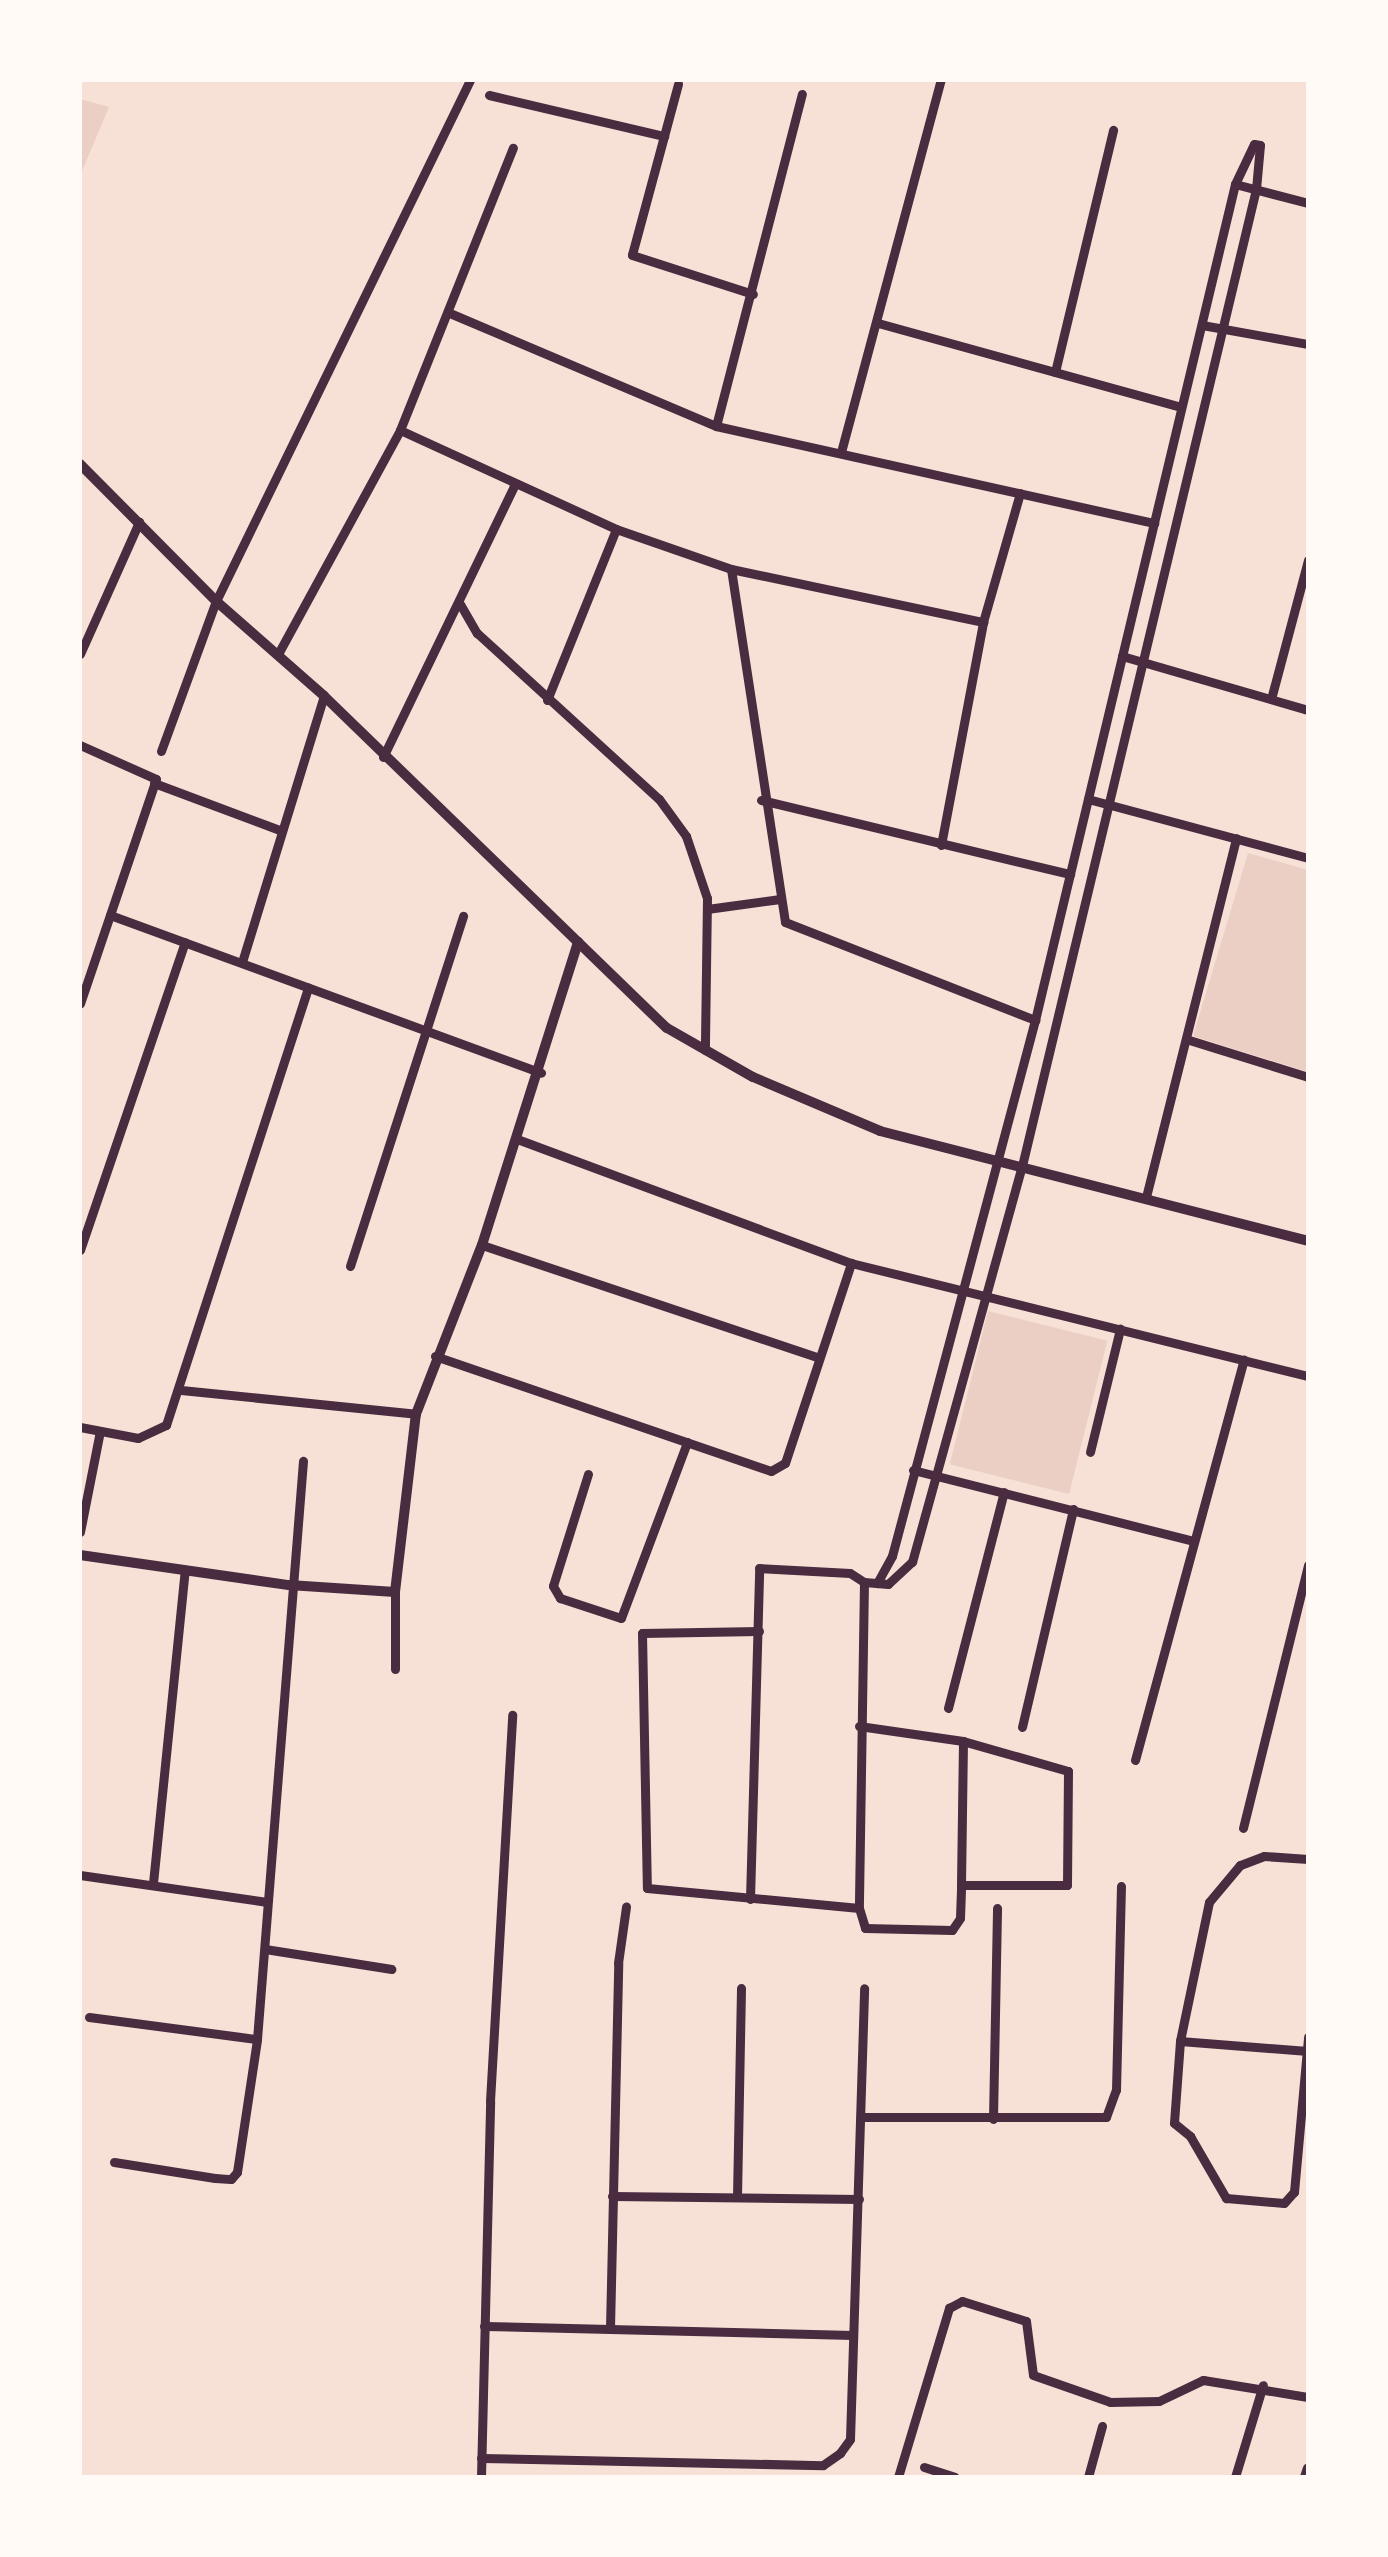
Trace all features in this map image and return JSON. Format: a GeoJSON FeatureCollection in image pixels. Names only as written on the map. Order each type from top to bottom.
{"type":"FeatureCollection","features":[{"type":"Feature","properties":{"kind":"street"},"geometry":{"type":"LineString","coordinates":[[160,751],[216,602],[470,80]]}},
{"type":"Feature","properties":{"kind":"street"},"geometry":{"type":"LineString","coordinates":[[841,452],[941,80]]}},
{"type":"Feature","properties":{"kind":"street"},"geometry":{"type":"LineString","coordinates":[[678,84],[632,255],[752,294]]}},
{"type":"Feature","properties":{"kind":"street"},"geometry":{"type":"LineString","coordinates":[[716,426],[802,94]]}},
{"type":"Feature","properties":{"kind":"street"},"geometry":{"type":"LineString","coordinates":[[489,95],[664,136]]}},
{"type":"Feature","properties":{"kind":"street"},"geometry":{"type":"LineString","coordinates":[[1055,372],[1113,130]]}},
{"type":"Feature","properties":{"kind":"street"},"geometry":{"type":"LineString","coordinates":[[750,1899],[758,1571],[766,1563],[850,1574],[864,1582],[888,1584],[908,1569],[1021,1170],[1256,190],[1260,145],[1254,144],[1235,184],[1035,1020],[892,1556],[877,1582]]}},
{"type":"Feature","properties":{"kind":"street"},"geometry":{"type":"LineString","coordinates":[[278,654],[400,430],[452,314],[513,148]]}},
{"type":"Feature","properties":{"kind":"street"},"geometry":{"type":"LineString","coordinates":[[1235,184],[1308,203]]}},
{"type":"Feature","properties":{"kind":"street"},"geometry":{"type":"LineString","coordinates":[[452,314],[716,426],[1154,523]]}},
{"type":"Feature","properties":{"kind":"street"},"geometry":{"type":"LineString","coordinates":[[878,323],[1180,408]]}},
{"type":"Feature","properties":{"kind":"street"},"geometry":{"type":"LineString","coordinates":[[1202,325],[1308,344]]}},
{"type":"Feature","properties":{"kind":"street"},"geometry":{"type":"LineString","coordinates":[[400,430],[616,530],[730,569],[983,622]]}},
{"type":"Feature","properties":{"kind":"street"},"geometry":{"type":"LineString","coordinates":[[80,464],[216,602],[324,696],[667,1028],[705,1050],[880,1131],[1308,1242]]}},
{"type":"Feature","properties":{"kind":"street"},"geometry":{"type":"LineString","coordinates":[[383,756],[515,484]]}},
{"type":"Feature","properties":{"kind":"street"},"geometry":{"type":"LineString","coordinates":[[940,845],[983,622],[1020,493]]}},
{"type":"Feature","properties":{"kind":"street"},"geometry":{"type":"LineString","coordinates":[[80,654],[139,522]]}},
{"type":"Feature","properties":{"kind":"street"},"geometry":{"type":"LineString","coordinates":[[547,700],[616,530]]}},
{"type":"Feature","properties":{"kind":"street"},"geometry":{"type":"LineString","coordinates":[[1271,699],[1305,585],[1308,560]]}},
{"type":"Feature","properties":{"kind":"street"},"geometry":{"type":"LineString","coordinates":[[730,569],[761,800],[781,915],[792,928],[1035,1020]]}},
{"type":"Feature","properties":{"kind":"street"},"geometry":{"type":"LineString","coordinates":[[460,604],[477,632],[659,800],[700,864],[707,909],[705,1050]]}},
{"type":"Feature","properties":{"kind":"street"},"geometry":{"type":"LineString","coordinates":[[1122,656],[1308,710]]}},
{"type":"Feature","properties":{"kind":"street"},"geometry":{"type":"LineString","coordinates":[[242,962],[324,696]]}},
{"type":"Feature","properties":{"kind":"street"},"geometry":{"type":"LineString","coordinates":[[80,745],[154,783],[280,830]]}},
{"type":"Feature","properties":{"kind":"street"},"geometry":{"type":"LineString","coordinates":[[80,1004],[154,783]]}},
{"type":"Feature","properties":{"kind":"street"},"geometry":{"type":"LineString","coordinates":[[761,800],[1070,874]]}},
{"type":"Feature","properties":{"kind":"street"},"geometry":{"type":"LineString","coordinates":[[1088,800],[1308,858]]}},
{"type":"Feature","properties":{"kind":"street"},"geometry":{"type":"LineString","coordinates":[[1146,1197],[1236,838]]}},
{"type":"Feature","properties":{"kind":"street"},"geometry":{"type":"LineString","coordinates":[[707,909],[780,899]]}},
{"type":"Feature","properties":{"kind":"street"},"geometry":{"type":"LineString","coordinates":[[110,915],[541,1073]]}},
{"type":"Feature","properties":{"kind":"street"},"geometry":{"type":"LineString","coordinates":[[350,1266],[463,916]]}},
{"type":"Feature","properties":{"kind":"street"},"geometry":{"type":"LineString","coordinates":[[80,1250],[185,942]]}},
{"type":"Feature","properties":{"kind":"street"},"geometry":{"type":"LineString","coordinates":[[394,1669],[396,1592],[416,1414],[434,1356],[482,1245],[541,1073],[578,942]]}},
{"type":"Feature","properties":{"kind":"street"},"geometry":{"type":"LineString","coordinates":[[80,1427],[100,1432],[151,1434],[166,1425],[181,1390],[308,987]]}},
{"type":"Feature","properties":{"kind":"street"},"geometry":{"type":"LineString","coordinates":[[1186,1039],[1308,1078]]}},
{"type":"Feature","properties":{"kind":"street"},"geometry":{"type":"LineString","coordinates":[[517,1139],[851,1262],[1308,1376]]}},
{"type":"Feature","properties":{"kind":"street"},"geometry":{"type":"LineString","coordinates":[[482,1245],[817,1357]]}},
{"type":"Feature","properties":{"kind":"street"},"geometry":{"type":"LineString","coordinates":[[434,1356],[778,1469],[851,1262]]}},
{"type":"Feature","properties":{"kind":"street"},"geometry":{"type":"LineString","coordinates":[[1090,1452],[1120,1329]]}},
{"type":"Feature","properties":{"kind":"street"},"geometry":{"type":"LineString","coordinates":[[1135,1760],[1244,1360]]}},
{"type":"Feature","properties":{"kind":"street"},"geometry":{"type":"LineString","coordinates":[[181,1390],[416,1414]]}},
{"type":"Feature","properties":{"kind":"street"},"geometry":{"type":"LineString","coordinates":[[80,1532],[100,1432]]}},
{"type":"Feature","properties":{"kind":"street"},"geometry":{"type":"LineString","coordinates":[[588,1474],[553,1586],[560,1598],[621,1618],[687,1442]]}},
{"type":"Feature","properties":{"kind":"street"},"geometry":{"type":"LineString","coordinates":[[114,2162],[235,2177],[257,2040],[289,1584],[303,1461]]}},
{"type":"Feature","properties":{"kind":"street"},"geometry":{"type":"LineString","coordinates":[[913,1470],[1194,1541]]}},
{"type":"Feature","properties":{"kind":"street"},"geometry":{"type":"LineString","coordinates":[[948,1708],[1004,1492]]}},
{"type":"Feature","properties":{"kind":"street"},"geometry":{"type":"LineString","coordinates":[[1022,1726],[1073,1509]]}},
{"type":"Feature","properties":{"kind":"street"},"geometry":{"type":"LineString","coordinates":[[80,1555],[289,1584],[396,1592]]}},
{"type":"Feature","properties":{"kind":"street"},"geometry":{"type":"LineString","coordinates":[[1243,1828],[1308,1566]]}},
{"type":"Feature","properties":{"kind":"street"},"geometry":{"type":"LineString","coordinates":[[153,1883],[185,1570]]}},
{"type":"Feature","properties":{"kind":"street"},"geometry":{"type":"LineString","coordinates":[[864,1582],[859,1908],[862,1924],[871,1929],[945,1932],[960,1918],[963,1741]]}},
{"type":"Feature","properties":{"kind":"street"},"geometry":{"type":"LineString","coordinates":[[759,1631],[650,1628],[641,1640],[647,1888],[859,1908]]}},
{"type":"Feature","properties":{"kind":"street"},"geometry":{"type":"LineString","coordinates":[[481,2477],[484,2326],[512,1715]]}},
{"type":"Feature","properties":{"kind":"street"},"geometry":{"type":"LineString","coordinates":[[859,1726],[963,1741],[1065,1766],[1069,1880],[1064,1886],[961,1885]]}},
{"type":"Feature","properties":{"kind":"street"},"geometry":{"type":"LineString","coordinates":[[1308,1858],[1264,1856],[1240,1865],[1209,1902],[1180,2042],[1174,2122],[1190,2136],[1226,2198],[1284,2203],[1294,2192],[1308,2037]]}},
{"type":"Feature","properties":{"kind":"street"},"geometry":{"type":"LineString","coordinates":[[80,1875],[267,1902]]}},
{"type":"Feature","properties":{"kind":"street"},"geometry":{"type":"LineString","coordinates":[[862,2117],[1091,2121],[1114,2107],[1121,1886]]}},
{"type":"Feature","properties":{"kind":"street"},"geometry":{"type":"LineString","coordinates":[[610,2328],[612,2196],[626,1906]]}},
{"type":"Feature","properties":{"kind":"street"},"geometry":{"type":"LineString","coordinates":[[993,2119],[998,1908]]}},
{"type":"Feature","properties":{"kind":"street"},"geometry":{"type":"LineString","coordinates":[[264,1950],[392,1969]]}},
{"type":"Feature","properties":{"kind":"street"},"geometry":{"type":"LineString","coordinates":[[737,2197],[741,1988]]}},
{"type":"Feature","properties":{"kind":"street"},"geometry":{"type":"LineString","coordinates":[[481,2458],[824,2465],[850,2439],[864,1988]]}},
{"type":"Feature","properties":{"kind":"street"},"geometry":{"type":"LineString","coordinates":[[89,2017],[257,2040]]}},
{"type":"Feature","properties":{"kind":"street"},"geometry":{"type":"LineString","coordinates":[[1180,2042],[1308,2051]]}},
{"type":"Feature","properties":{"kind":"street"},"geometry":{"type":"LineString","coordinates":[[612,2196],[859,2199]]}},
{"type":"Feature","properties":{"kind":"street"},"geometry":{"type":"LineString","coordinates":[[898,2477],[950,2308],[962,2301],[1026,2321],[1032,2375],[1110,2402],[1159,2402],[1203,2380],[1263,2385],[1308,2398]]}},
{"type":"Feature","properties":{"kind":"street"},"geometry":{"type":"LineString","coordinates":[[484,2326],[853,2335]]}},
{"type":"Feature","properties":{"kind":"street"},"geometry":{"type":"LineString","coordinates":[[1235,2477],[1263,2385]]}},
{"type":"Feature","properties":{"kind":"street"},"geometry":{"type":"LineString","coordinates":[[1088,2477],[1102,2426]]}},
{"type":"Feature","properties":{"kind":"street"},"geometry":{"type":"LineString","coordinates":[[924,2468],[954,2477]]}},
{"type":"Feature","properties":{"kind":"street"},"geometry":{"type":"LineString","coordinates":[[1306,2477],[1308,2468]]}},
{"type":"Feature","properties":{"kind":"shaded area"},"geometry":{"type":"Polygon","coordinates":[[[80,99],[109,107],[80,176],[80,99]]]}},
{"type":"Feature","properties":{"kind":"shaded area"},"geometry":{"type":"Polygon","coordinates":[[[1248,853],[1308,870],[1308,1072],[1193,1036],[1248,853]]]}},
{"type":"Feature","properties":{"kind":"shaded area"},"geometry":{"type":"Polygon","coordinates":[[[988,1311],[1107,1341],[1069,1494],[950,1464],[988,1311]]]}}]}
